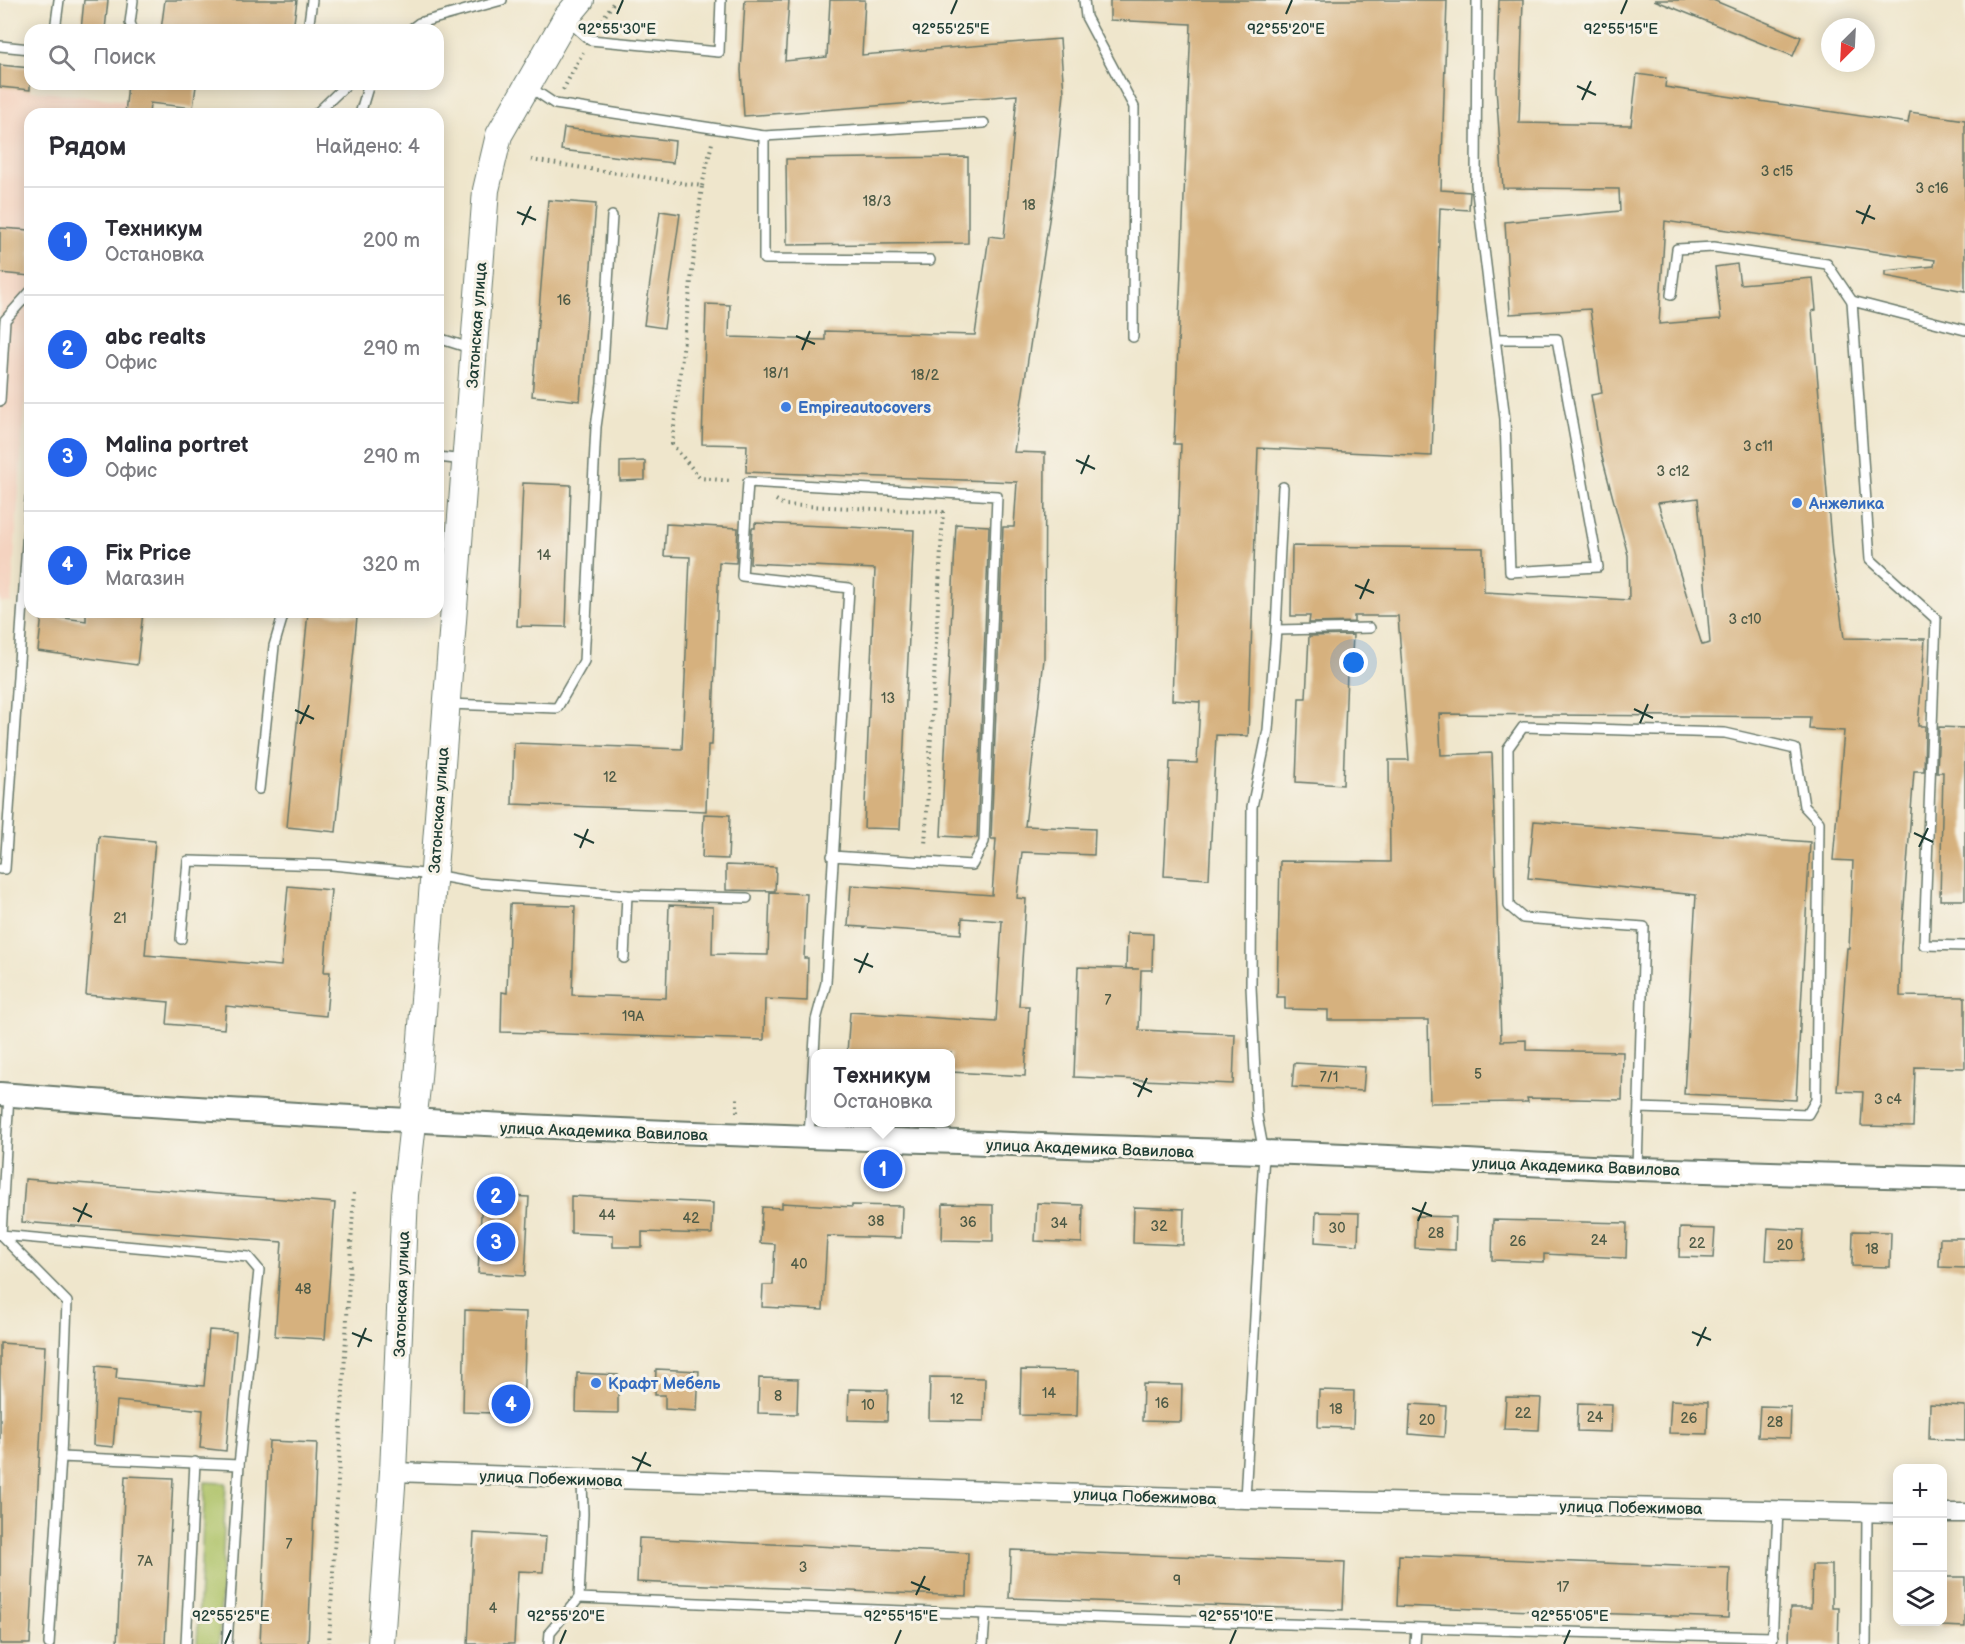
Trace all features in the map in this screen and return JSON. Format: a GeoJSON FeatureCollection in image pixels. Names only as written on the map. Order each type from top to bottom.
{"type":"FeatureCollection","features":[{"type":"Feature","properties":{"kind":"main road","name":"Затонская улица"},"geometry":{"type":"LineString","coordinates":[[381,1644],[393,1472],[405,1195],[434,875],[446,704],[449,611],[466,460],[486,190],[500,135],[573,9]]}},
{"type":"Feature","properties":{"kind":"street","name":"улица Академика Вавилова"},"geometry":{"type":"LineString","coordinates":[[5,1094],[175,1109],[413,1123],[808,1139],[1264,1153],[1637,1169],[1965,1178]]}},
{"type":"Feature","properties":{"kind":"street","name":"улица Побежимова"},"geometry":{"type":"LineString","coordinates":[[393,1472],[582,1480],[1245,1499],[1893,1513]]}},
{"type":"Feature","properties":{"kind":"street"},"geometry":{"type":"LineString","coordinates":[[1947,1513],[1965,1513]]}},
{"type":"Feature","properties":{"kind":"lane"},"geometry":{"type":"LineString","coordinates":[[56,24],[59,0]]}},
{"type":"Feature","properties":{"kind":"lane"},"geometry":{"type":"LineString","coordinates":[[131,24],[133,0]]}},
{"type":"Feature","properties":{"kind":"lane"},"geometry":{"type":"LineString","coordinates":[[309,24],[312,0]]}},
{"type":"Feature","properties":{"kind":"lane"},"geometry":{"type":"LineString","coordinates":[[417,24],[502,0]]}},
{"type":"Feature","properties":{"kind":"lane"},"geometry":{"type":"LineString","coordinates":[[573,9],[590,40],[719,52],[721,0]]}},
{"type":"Feature","properties":{"kind":"lane"},"geometry":{"type":"LineString","coordinates":[[1084,0],[1086,17],[1134,107],[1133,337]]}},
{"type":"Feature","properties":{"kind":"lane"},"geometry":{"type":"LineString","coordinates":[[1477,0],[1476,184],[1505,419],[1510,572],[1598,567],[1557,339],[1496,339]]}},
{"type":"Feature","properties":{"kind":"lane"},"geometry":{"type":"LineString","coordinates":[[0,46],[24,48]]}},
{"type":"Feature","properties":{"kind":"lane"},"geometry":{"type":"LineString","coordinates":[[527,85],[555,104],[764,135],[984,123]]}},
{"type":"Feature","properties":{"kind":"lane"},"geometry":{"type":"LineString","coordinates":[[322,108],[341,90]]}},
{"type":"Feature","properties":{"kind":"lane"},"geometry":{"type":"LineString","coordinates":[[362,108],[367,90]]}},
{"type":"Feature","properties":{"kind":"lane"},"geometry":{"type":"LineString","coordinates":[[764,135],[764,259],[930,260]]}},
{"type":"Feature","properties":{"kind":"lane"},"geometry":{"type":"LineString","coordinates":[[446,704],[557,708],[584,661],[596,428],[602,384],[612,216]]}},
{"type":"Feature","properties":{"kind":"lane"},"geometry":{"type":"LineString","coordinates":[[1671,295],[1677,249],[1714,247],[1827,264],[1852,301],[1870,559],[1936,619],[1924,945],[1965,946]]}},
{"type":"Feature","properties":{"kind":"lane"},"geometry":{"type":"LineString","coordinates":[[0,401],[5,320],[24,299]]}},
{"type":"Feature","properties":{"kind":"lane"},"geometry":{"type":"LineString","coordinates":[[1852,301],[1965,330]]}},
{"type":"Feature","properties":{"kind":"lane"},"geometry":{"type":"LineString","coordinates":[[444,340],[474,350]]}},
{"type":"Feature","properties":{"kind":"lane"},"geometry":{"type":"LineString","coordinates":[[444,458],[466,460]]}},
{"type":"Feature","properties":{"kind":"lane"},"geometry":{"type":"LineString","coordinates":[[814,1049],[816,1020],[826,983],[832,856],[849,588],[742,576],[748,482],[997,496],[984,843],[972,865],[832,856]]}},
{"type":"Feature","properties":{"kind":"lane"},"geometry":{"type":"LineString","coordinates":[[1245,1499],[1264,1153],[1257,1116],[1251,986],[1252,807],[1268,730],[1276,630],[1283,487]]}},
{"type":"Feature","properties":{"kind":"lane"},"geometry":{"type":"LineString","coordinates":[[0,869],[5,869],[24,588]]}},
{"type":"Feature","properties":{"kind":"lane"},"geometry":{"type":"LineString","coordinates":[[259,789],[274,646],[282,618]]}},
{"type":"Feature","properties":{"kind":"lane"},"geometry":{"type":"LineString","coordinates":[[1276,630],[1370,628]]}},
{"type":"Feature","properties":{"kind":"lane"},"geometry":{"type":"LineString","coordinates":[[1637,1169],[1644,927],[1523,918],[1509,906],[1508,748],[1522,728],[1725,733],[1795,749],[1804,806],[1819,822],[1816,1100],[1808,1114],[1640,1108]]}},
{"type":"Feature","properties":{"kind":"lane"},"geometry":{"type":"LineString","coordinates":[[180,939],[188,861],[333,866],[434,875],[478,883],[627,896],[747,898]]}},
{"type":"Feature","properties":{"kind":"lane"},"geometry":{"type":"LineString","coordinates":[[624,958],[627,896]]}},
{"type":"Feature","properties":{"kind":"lane"},"geometry":{"type":"LineString","coordinates":[[5,1094],[1,1235],[67,1302],[61,1457],[49,1644]]}},
{"type":"Feature","properties":{"kind":"lane"},"geometry":{"type":"LineString","coordinates":[[808,1139],[811,1094]]}},
{"type":"Feature","properties":{"kind":"lane"},"geometry":{"type":"LineString","coordinates":[[1,1235],[248,1257],[259,1270],[239,1465],[227,1644]]}},
{"type":"Feature","properties":{"kind":"lane"},"geometry":{"type":"LineString","coordinates":[[61,1457],[239,1465]]}},
{"type":"Feature","properties":{"kind":"lane"},"geometry":{"type":"LineString","coordinates":[[186,1644],[195,1462]]}},
{"type":"Feature","properties":{"kind":"lane"},"geometry":{"type":"LineString","coordinates":[[549,1644],[550,1632],[579,1598],[584,1514],[582,1480]]}},
{"type":"Feature","properties":{"kind":"lane"},"geometry":{"type":"LineString","coordinates":[[579,1598],[985,1616],[1772,1640],[1778,1510]]}},
{"type":"Feature","properties":{"kind":"lane"},"geometry":{"type":"LineString","coordinates":[[1866,1644],[1867,1513]]}},
{"type":"Feature","properties":{"kind":"lane"},"geometry":{"type":"LineString","coordinates":[[983,1644],[985,1616]]}},
{"type":"Feature","properties":{"kind":"lane"},"geometry":{"type":"LineString","coordinates":[[1415,1644],[1416,1629]]}},
{"type":"Feature","properties":{"kind":"lane"},"geometry":{"type":"LineString","coordinates":[[1599,1633],[1599,1644]]}},
{"type":"Feature","properties":{"kind":"path"},"geometry":{"type":"LineString","coordinates":[[715,127],[702,186],[672,444],[700,478],[748,482],[784,505],[943,512],[924,862]]}},
{"type":"Feature","properties":{"kind":"path"},"geometry":{"type":"LineString","coordinates":[[531,160],[702,186]]}},
{"type":"Feature","properties":{"kind":"path"},"geometry":{"type":"LineString","coordinates":[[329,1644],[354,1191]]}},
{"type":"Feature","properties":{"kind":"shaded area"},"geometry":{"type":"Polygon","coordinates":[[[0,87],[126,101],[125,108],[24,108],[24,417],[11,603],[0,602],[0,87]]]}},
{"type":"Feature","properties":{"kind":"green space"},"geometry":{"type":"Polygon","coordinates":[[[205,1482],[226,1483],[219,1644],[197,1644],[205,1482]]]}},
{"type":"Feature","properties":{"kind":"building"},"geometry":{"type":"Polygon","coordinates":[[[84,0],[108,0],[106,24],[82,24],[84,0]]]}},
{"type":"Feature","properties":{"kind":"building"},"geometry":{"type":"Polygon","coordinates":[[[165,0],[297,0],[294,24],[162,24],[165,0]]]}},
{"type":"Feature","properties":{"kind":"building"},"geometry":{"type":"Polygon","coordinates":[[[745,0],[789,0],[785,61],[827,57],[830,0],[865,0],[862,55],[1060,39],[1064,93],[1056,174],[1014,452],[1045,453],[1044,659],[1025,826],[1095,829],[1094,855],[1022,852],[1017,898],[1026,899],[1019,1006],[1029,1006],[1025,1076],[955,1072],[955,1049],[847,1049],[850,1012],[996,1022],[1002,921],[962,918],[961,934],[848,926],[851,885],[992,895],[996,839],[991,839],[1003,527],[1014,527],[1017,482],[746,472],[747,445],[702,444],[706,304],[730,305],[729,337],[825,340],[825,331],[975,335],[989,236],[1004,238],[1017,95],[744,116],[741,70],[745,0]]]}},
{"type":"Feature","properties":{"kind":"building"},"geometry":{"type":"Polygon","coordinates":[[[1110,0],[1447,0],[1441,190],[1470,192],[1469,210],[1440,208],[1432,456],[1258,448],[1248,736],[1216,735],[1209,879],[1164,876],[1170,762],[1197,763],[1200,702],[1172,700],[1181,444],[1174,444],[1191,24],[1110,20],[1110,0]]]}},
{"type":"Feature","properties":{"kind":"building"},"geometry":{"type":"Polygon","coordinates":[[[1499,0],[1523,0],[1519,123],[1631,125],[1637,74],[1666,78],[1665,87],[1908,123],[1910,112],[1965,120],[1965,291],[1885,276],[1885,271],[1934,266],[1935,260],[1665,221],[1659,324],[1721,319],[1715,267],[1737,264],[1740,284],[1813,278],[1816,310],[1812,311],[1832,554],[1844,638],[1925,639],[1918,726],[1925,726],[1924,771],[1914,771],[1901,946],[1900,996],[1965,997],[1965,1068],[1915,1067],[1913,1127],[1861,1126],[1863,1092],[1837,1091],[1847,948],[1849,948],[1853,861],[1833,860],[1844,731],[1809,729],[1810,717],[1439,714],[1441,755],[1492,753],[1501,1041],[1526,1040],[1526,1050],[1623,1052],[1622,1100],[1527,1098],[1528,1102],[1430,1103],[1428,1020],[1328,1020],[1328,1010],[1285,1009],[1285,997],[1277,997],[1280,861],[1390,862],[1389,760],[1409,760],[1398,616],[1354,616],[1354,622],[1309,623],[1310,616],[1291,616],[1292,546],[1483,548],[1484,592],[1629,600],[1628,555],[1601,453],[1591,395],[1602,393],[1590,309],[1510,314],[1505,222],[1620,211],[1619,189],[1503,188],[1496,88],[1499,0]],[[1698,498],[1658,503],[1702,645],[1710,643],[1698,498]]]}},
{"type":"Feature","properties":{"kind":"building"},"geometry":{"type":"Polygon","coordinates":[[[1654,0],[1713,0],[1801,37],[1793,56],[1654,0]]]}},
{"type":"Feature","properties":{"kind":"building"},"geometry":{"type":"Polygon","coordinates":[[[0,65],[24,67],[24,89],[0,87],[0,65]]]}},
{"type":"Feature","properties":{"kind":"building"},"geometry":{"type":"Polygon","coordinates":[[[127,90],[195,90],[193,108],[150,103],[150,108],[126,108],[127,90]]]}},
{"type":"Feature","properties":{"kind":"building"},"geometry":{"type":"Polygon","coordinates":[[[564,128],[675,141],[673,163],[561,150],[564,128]]]}},
{"type":"Feature","properties":{"kind":"building"},"geometry":{"type":"Polygon","coordinates":[[[968,157],[968,243],[787,245],[786,159],[968,157]]]}},
{"type":"Feature","properties":{"kind":"building"},"geometry":{"type":"Polygon","coordinates":[[[548,200],[596,204],[580,401],[532,396],[548,200]]]}},
{"type":"Feature","properties":{"kind":"building"},"geometry":{"type":"Polygon","coordinates":[[[660,211],[680,214],[664,328],[644,325],[660,211]]]}},
{"type":"Feature","properties":{"kind":"building"},"geometry":{"type":"Polygon","coordinates":[[[0,228],[24,230],[24,275],[0,273],[0,228]]]}},
{"type":"Feature","properties":{"kind":"building"},"geometry":{"type":"Polygon","coordinates":[[[645,461],[645,480],[620,481],[620,462],[645,461]]]}},
{"type":"Feature","properties":{"kind":"building"},"geometry":{"type":"Polygon","coordinates":[[[523,483],[571,485],[566,627],[517,626],[523,483]]]}},
{"type":"Feature","properties":{"kind":"building"},"geometry":{"type":"Polygon","coordinates":[[[755,523],[914,530],[900,829],[864,828],[875,569],[750,563],[752,528],[755,528],[755,523]]]}},
{"type":"Feature","properties":{"kind":"building"},"geometry":{"type":"Polygon","coordinates":[[[666,524],[738,528],[736,563],[719,562],[712,745],[708,745],[706,811],[512,804],[514,743],[682,749],[690,557],[664,556],[666,524]]]}},
{"type":"Feature","properties":{"kind":"building"},"geometry":{"type":"Polygon","coordinates":[[[956,524],[989,526],[977,838],[941,836],[956,524]]]}},
{"type":"Feature","properties":{"kind":"building"},"geometry":{"type":"Polygon","coordinates":[[[42,618],[86,621],[86,618],[142,618],[137,665],[38,651],[42,618]]]}},
{"type":"Feature","properties":{"kind":"building"},"geometry":{"type":"Polygon","coordinates":[[[307,618],[357,618],[336,832],[287,827],[307,618]]]}},
{"type":"Feature","properties":{"kind":"building"},"geometry":{"type":"Polygon","coordinates":[[[1353,635],[1351,672],[1347,672],[1343,785],[1296,782],[1299,698],[1306,698],[1309,636],[1353,635]]]}},
{"type":"Feature","properties":{"kind":"building"},"geometry":{"type":"Polygon","coordinates":[[[1939,727],[1965,728],[1965,900],[1940,900],[1943,772],[1937,772],[1939,727]]]}},
{"type":"Feature","properties":{"kind":"building"},"geometry":{"type":"Polygon","coordinates":[[[704,814],[730,815],[728,859],[702,858],[704,814]]]}},
{"type":"Feature","properties":{"kind":"building"},"geometry":{"type":"Polygon","coordinates":[[[1534,821],[1810,842],[1796,1100],[1684,1094],[1696,895],[1528,878],[1534,821]]]}},
{"type":"Feature","properties":{"kind":"building"},"geometry":{"type":"Polygon","coordinates":[[[99,836],[155,841],[145,955],[281,966],[288,886],[331,890],[324,972],[330,972],[326,1016],[226,1006],[224,1029],[167,1024],[169,1002],[86,995],[99,836]]]}},
{"type":"Feature","properties":{"kind":"building"},"geometry":{"type":"Polygon","coordinates":[[[726,865],[776,867],[775,891],[726,890],[726,865]]]}},
{"type":"Feature","properties":{"kind":"building"},"geometry":{"type":"Polygon","coordinates":[[[770,892],[807,894],[804,958],[808,958],[807,1001],[765,999],[764,1040],[501,1032],[502,992],[507,993],[510,904],[575,906],[572,995],[666,998],[669,905],[713,907],[712,954],[768,955],[770,892]]]}},
{"type":"Feature","properties":{"kind":"building"},"geometry":{"type":"Polygon","coordinates":[[[1127,933],[1153,934],[1152,970],[1141,970],[1139,1030],[1235,1034],[1233,1084],[1074,1077],[1078,967],[1126,969],[1127,933]]]}},
{"type":"Feature","properties":{"kind":"building"},"geometry":{"type":"Polygon","coordinates":[[[1294,1063],[1365,1067],[1363,1091],[1292,1087],[1294,1063]]]}},
{"type":"Feature","properties":{"kind":"building"},"geometry":{"type":"Polygon","coordinates":[[[25,1179],[335,1203],[325,1339],[275,1336],[282,1242],[22,1222],[25,1179]]]}},
{"type":"Feature","properties":{"kind":"building"},"geometry":{"type":"Polygon","coordinates":[[[482,1195],[529,1197],[525,1276],[478,1273],[482,1195]]]}},
{"type":"Feature","properties":{"kind":"building"},"geometry":{"type":"Polygon","coordinates":[[[571,1196],[713,1203],[712,1234],[642,1232],[642,1247],[613,1247],[613,1235],[571,1233],[571,1196]]]}},
{"type":"Feature","properties":{"kind":"building"},"geometry":{"type":"Polygon","coordinates":[[[782,1203],[852,1207],[852,1205],[902,1206],[901,1238],[827,1236],[823,1310],[762,1307],[763,1285],[773,1285],[775,1244],[760,1243],[762,1207],[782,1208],[782,1203]]]}},
{"type":"Feature","properties":{"kind":"building"},"geometry":{"type":"Polygon","coordinates":[[[1037,1203],[1083,1205],[1082,1243],[1035,1241],[1037,1203]]]}},
{"type":"Feature","properties":{"kind":"building"},"geometry":{"type":"Polygon","coordinates":[[[943,1204],[993,1205],[993,1241],[942,1240],[943,1204]]]}},
{"type":"Feature","properties":{"kind":"building"},"geometry":{"type":"Polygon","coordinates":[[[1134,1207],[1184,1209],[1183,1245],[1133,1243],[1134,1207]]]}},
{"type":"Feature","properties":{"kind":"building"},"geometry":{"type":"Polygon","coordinates":[[[1316,1212],[1359,1213],[1358,1245],[1315,1242],[1316,1212]]]}},
{"type":"Feature","properties":{"kind":"building"},"geometry":{"type":"Polygon","coordinates":[[[1416,1216],[1456,1217],[1455,1250],[1415,1248],[1416,1216]]]}},
{"type":"Feature","properties":{"kind":"building"},"geometry":{"type":"Polygon","coordinates":[[[1493,1220],[1627,1223],[1626,1258],[1544,1254],[1544,1262],[1492,1260],[1493,1220]]]}},
{"type":"Feature","properties":{"kind":"building"},"geometry":{"type":"Polygon","coordinates":[[[1680,1228],[1715,1229],[1713,1258],[1679,1257],[1680,1228]]]}},
{"type":"Feature","properties":{"kind":"building"},"geometry":{"type":"Polygon","coordinates":[[[1768,1228],[1804,1230],[1802,1261],[1766,1260],[1768,1228]]]}},
{"type":"Feature","properties":{"kind":"building"},"geometry":{"type":"Polygon","coordinates":[[[1853,1231],[1891,1232],[1890,1267],[1852,1266],[1853,1231]]]}},
{"type":"Feature","properties":{"kind":"building"},"geometry":{"type":"Polygon","coordinates":[[[1940,1238],[1965,1238],[1965,1268],[1939,1267],[1940,1238]]]}},
{"type":"Feature","properties":{"kind":"building"},"geometry":{"type":"Polygon","coordinates":[[[465,1310],[526,1312],[523,1414],[463,1412],[465,1310]]]}},
{"type":"Feature","properties":{"kind":"building"},"geometry":{"type":"Polygon","coordinates":[[[209,1330],[236,1332],[226,1451],[200,1448],[203,1410],[117,1401],[113,1447],[93,1445],[96,1366],[117,1368],[116,1378],[204,1386],[209,1330]]]}},
{"type":"Feature","properties":{"kind":"building"},"geometry":{"type":"Polygon","coordinates":[[[0,1343],[45,1346],[30,1644],[0,1644],[0,1343]]]}},
{"type":"Feature","properties":{"kind":"building"},"geometry":{"type":"Polygon","coordinates":[[[656,1369],[699,1371],[697,1411],[665,1409],[665,1395],[655,1395],[656,1369]]]}},
{"type":"Feature","properties":{"kind":"building"},"geometry":{"type":"Polygon","coordinates":[[[1021,1370],[1078,1371],[1077,1416],[1020,1415],[1021,1370]]]}},
{"type":"Feature","properties":{"kind":"building"},"geometry":{"type":"Polygon","coordinates":[[[577,1373],[618,1375],[618,1413],[576,1412],[577,1373]]]}},
{"type":"Feature","properties":{"kind":"building"},"geometry":{"type":"Polygon","coordinates":[[[930,1377],[985,1378],[984,1421],[929,1420],[930,1377]]]}},
{"type":"Feature","properties":{"kind":"building"},"geometry":{"type":"Polygon","coordinates":[[[759,1378],[798,1379],[797,1414],[758,1413],[759,1378]]]}},
{"type":"Feature","properties":{"kind":"building"},"geometry":{"type":"Polygon","coordinates":[[[1143,1384],[1182,1385],[1181,1422],[1142,1421],[1143,1384]]]}},
{"type":"Feature","properties":{"kind":"building"},"geometry":{"type":"Polygon","coordinates":[[[849,1389],[888,1390],[887,1421],[848,1420],[849,1389]]]}},
{"type":"Feature","properties":{"kind":"building"},"geometry":{"type":"Polygon","coordinates":[[[1319,1390],[1354,1391],[1353,1428],[1318,1427],[1319,1390]]]}},
{"type":"Feature","properties":{"kind":"building"},"geometry":{"type":"Polygon","coordinates":[[[1506,1397],[1541,1398],[1539,1430],[1504,1429],[1506,1397]]]}},
{"type":"Feature","properties":{"kind":"building"},"geometry":{"type":"Polygon","coordinates":[[[1671,1400],[1708,1402],[1707,1434],[1669,1433],[1671,1400]]]}},
{"type":"Feature","properties":{"kind":"building"},"geometry":{"type":"Polygon","coordinates":[[[1578,1403],[1612,1404],[1611,1432],[1577,1431],[1578,1403]]]}},
{"type":"Feature","properties":{"kind":"building"},"geometry":{"type":"Polygon","coordinates":[[[1411,1404],[1446,1406],[1444,1437],[1409,1434],[1411,1404]]]}},
{"type":"Feature","properties":{"kind":"building"},"geometry":{"type":"Polygon","coordinates":[[[1930,1404],[1965,1406],[1965,1441],[1929,1439],[1930,1404]]]}},
{"type":"Feature","properties":{"kind":"building"},"geometry":{"type":"Polygon","coordinates":[[[1760,1406],[1791,1407],[1790,1438],[1758,1437],[1760,1406]]]}},
{"type":"Feature","properties":{"kind":"building"},"geometry":{"type":"Polygon","coordinates":[[[269,1441],[317,1443],[308,1644],[260,1644],[269,1441]]]}},
{"type":"Feature","properties":{"kind":"building"},"geometry":{"type":"Polygon","coordinates":[[[125,1476],[173,1478],[165,1644],[117,1644],[125,1476]]]}},
{"type":"Feature","properties":{"kind":"building"},"geometry":{"type":"Polygon","coordinates":[[[474,1533],[546,1537],[543,1572],[518,1571],[514,1644],[468,1644],[474,1533]]]}},
{"type":"Feature","properties":{"kind":"building"},"geometry":{"type":"Polygon","coordinates":[[[639,1538],[968,1553],[967,1596],[637,1582],[639,1538]]]}},
{"type":"Feature","properties":{"kind":"building"},"geometry":{"type":"Polygon","coordinates":[[[1011,1550],[1345,1562],[1343,1610],[1009,1598],[1011,1550]]]}},
{"type":"Feature","properties":{"kind":"building"},"geometry":{"type":"Polygon","coordinates":[[[1399,1555],[1730,1568],[1728,1618],[1397,1606],[1399,1555]]]}},
{"type":"Feature","properties":{"kind":"building"},"geometry":{"type":"Polygon","coordinates":[[[1812,1565],[1832,1565],[1832,1608],[1839,1608],[1838,1644],[1789,1644],[1790,1608],[1811,1608],[1812,1565]]]}},
{"type":"Feature","properties":{"kind":"building"},"geometry":{"type":"Polygon","coordinates":[[[1947,1577],[1965,1577],[1965,1627],[1942,1626],[1947,1626],[1947,1577]]]}},
{"type":"Feature","properties":{"kind":"place","name":"Empireautocovers"},"geometry":{"type":"Point","coordinates":[786,407]}},
{"type":"Feature","properties":{"kind":"place","name":"Анжелика"},"geometry":{"type":"Point","coordinates":[1797,503]}},
{"type":"Feature","properties":{"kind":"place","name":"Техникум"},"geometry":{"type":"Point","coordinates":[883,1169]}},
{"type":"Feature","properties":{"kind":"place","name":"abc realts"},"geometry":{"type":"Point","coordinates":[496,1196]}},
{"type":"Feature","properties":{"kind":"place","name":"Malina portret"},"geometry":{"type":"Point","coordinates":[496,1242]}},
{"type":"Feature","properties":{"kind":"place","name":"Крафт Мебель"},"geometry":{"type":"Point","coordinates":[596,1383]}},
{"type":"Feature","properties":{"kind":"place","name":"Fix Price"},"geometry":{"type":"Point","coordinates":[511,1404]}}]}
